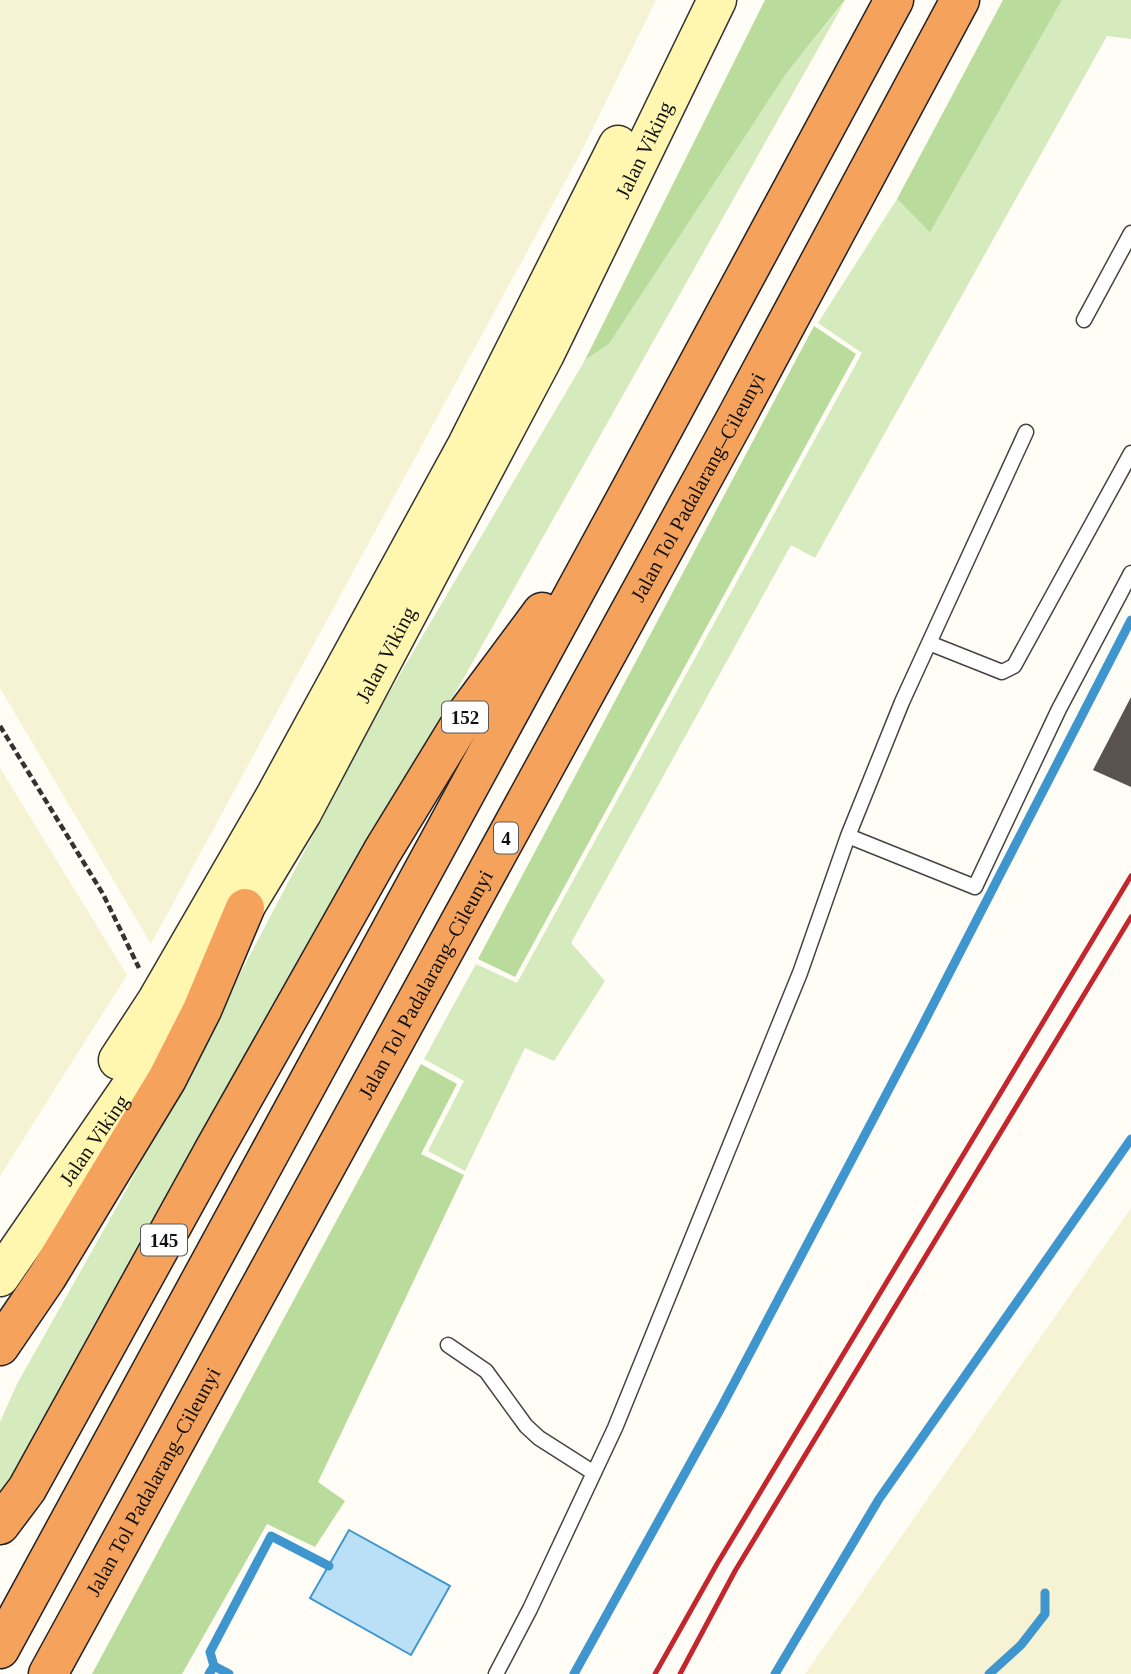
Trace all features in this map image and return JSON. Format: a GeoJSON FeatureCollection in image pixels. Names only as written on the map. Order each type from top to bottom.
{"type":"FeatureCollection","features":[{"type":"Feature","properties":{"kind":"highway"},"geometry":{"type":"LineString","coordinates":[[0,1650],[894,0]]}},
{"type":"Feature","properties":{"kind":"highway","name":"Jalan Tol Padalarang–Cileunyi"},"geometry":{"type":"LineString","coordinates":[[48,1674],[677,524],[960,0]]}},
{"type":"Feature","properties":{"kind":"highway"},"geometry":{"type":"LineString","coordinates":[[627,496],[677,524]]}},
{"type":"Feature","properties":{"kind":"highway","name":"152"},"geometry":{"type":"LineString","coordinates":[[325,953],[382,852],[467,713],[627,496]]}},
{"type":"Feature","properties":{"kind":"highway"},"geometry":{"type":"LineString","coordinates":[[0,1346],[47,1277],[167,1079],[202,1010],[245,908]]}},
{"type":"Feature","properties":{"kind":"highway","name":"145"},"geometry":{"type":"LineString","coordinates":[[0,1525],[27,1489],[325,953]]}},
{"type":"Feature","properties":{"kind":"street","name":"Jalan Viking"},"geometry":{"type":"LineString","coordinates":[[0,1240],[156,1002],[274,798],[467,445],[652,79],[689,0]]}},
{"type":"Feature","properties":{"kind":"street","name":"Jalan Viking"},"geometry":{"type":"LineString","coordinates":[[0,1277],[174,1024],[308,801],[545,355],[717,0]]}},
{"type":"Feature","properties":{"kind":"lane"},"geometry":{"type":"LineString","coordinates":[[1084,320],[1131,233]]}},
{"type":"Feature","properties":{"kind":"lane"},"geometry":{"type":"LineString","coordinates":[[496,1674],[615,1428],[800,973],[848,836],[902,702],[1026,432]]}},
{"type":"Feature","properties":{"kind":"lane"},"geometry":{"type":"LineString","coordinates":[[929,643],[1002,672],[1014,666],[1131,453]]}},
{"type":"Feature","properties":{"kind":"lane"},"geometry":{"type":"LineString","coordinates":[[848,836],[975,887],[1059,709],[1131,573]]}},
{"type":"Feature","properties":{"kind":"lane"},"geometry":{"type":"LineString","coordinates":[[448,1345],[486,1371],[526,1426],[538,1438],[594,1473]]}},
{"type":"Feature","properties":{"kind":"path"},"geometry":{"type":"LineString","coordinates":[[0,726],[103,894],[156,1002]]}},
{"type":"Feature","properties":{"kind":"shaded area"},"geometry":{"type":"Polygon","coordinates":[[[0,0],[656,0],[579,156],[151,944],[0,688],[0,0]]]}},
{"type":"Feature","properties":{"kind":"shaded area"},"geometry":{"type":"Polygon","coordinates":[[[0,768],[127,975],[0,1176],[0,768]]]}},
{"type":"Feature","properties":{"kind":"shaded area"},"geometry":{"type":"Polygon","coordinates":[[[1131,1208],[1131,1674],[805,1674],[1131,1208]]]}},
{"type":"Feature","properties":{"kind":"green space"},"geometry":{"type":"Polygon","coordinates":[[[765,0],[845,0],[786,74],[609,344],[585,360],[765,0]]]}},
{"type":"Feature","properties":{"kind":"green space"},"geometry":{"type":"Polygon","coordinates":[[[1003,0],[1062,0],[930,232],[897,199],[1003,0]]]}},
{"type":"Feature","properties":{"kind":"green space"},"geometry":{"type":"Polygon","coordinates":[[[1062,0],[1131,0],[1131,39],[1107,36],[815,558],[791,545],[571,943],[605,981],[554,1061],[525,1048],[465,1171],[428,1151],[464,1081],[424,1059],[476,964],[517,983],[862,353],[818,323],[897,199],[930,231],[1062,0]]]}},
{"type":"Feature","properties":{"kind":"green space"},"geometry":{"type":"Polygon","coordinates":[[[845,1],[0,1501],[0,1422],[17,1384],[124,1194],[379,710],[585,360],[609,344],[786,74],[845,1]]]}},
{"type":"Feature","properties":{"kind":"green space"},"geometry":{"type":"Polygon","coordinates":[[[814,326],[856,354],[515,977],[478,959],[814,326]]]}},
{"type":"Feature","properties":{"kind":"green space"},"geometry":{"type":"Polygon","coordinates":[[[421,1064],[457,1084],[421,1154],[464,1175],[318,1482],[345,1501],[315,1547],[267,1524],[182,1674],[92,1674],[421,1064]]]}},
{"type":"Feature","properties":{"kind":"water"},"geometry":{"type":"Polygon","coordinates":[[[349,1530],[450,1586],[411,1655],[310,1598],[349,1530]]]}},
{"type":"Feature","properties":{"kind":"building"},"geometry":{"type":"Polygon","coordinates":[[[1131,697],[1131,787],[1093,770],[1131,697]]]}},
{"type":"Feature","properties":{"kind":"waterway"},"geometry":{"type":"LineString","coordinates":[[574,1674],[722,1406],[918,1034],[1131,620]]}},
{"type":"Feature","properties":{"kind":"waterway"},"geometry":{"type":"LineString","coordinates":[[775,1674],[879,1499],[1131,1139]]}},
{"type":"Feature","properties":{"kind":"waterway"},"geometry":{"type":"LineString","coordinates":[[214,1666],[210,1652],[271,1536],[329,1566]]}},
{"type":"Feature","properties":{"kind":"waterway"},"geometry":{"type":"LineString","coordinates":[[989,1674],[1021,1645],[1045,1614],[1045,1593]]}},
{"type":"Feature","properties":{"kind":"waterway"},"geometry":{"type":"LineString","coordinates":[[209,1674],[214,1666],[229,1674]]}},
{"type":"Feature","properties":{"kind":"railway"},"geometry":{"type":"LineString","coordinates":[[655,1674],[717,1564],[1131,876]]}},
{"type":"Feature","properties":{"kind":"railway"},"geometry":{"type":"LineString","coordinates":[[680,1674],[735,1571],[1131,917]]}}]}
